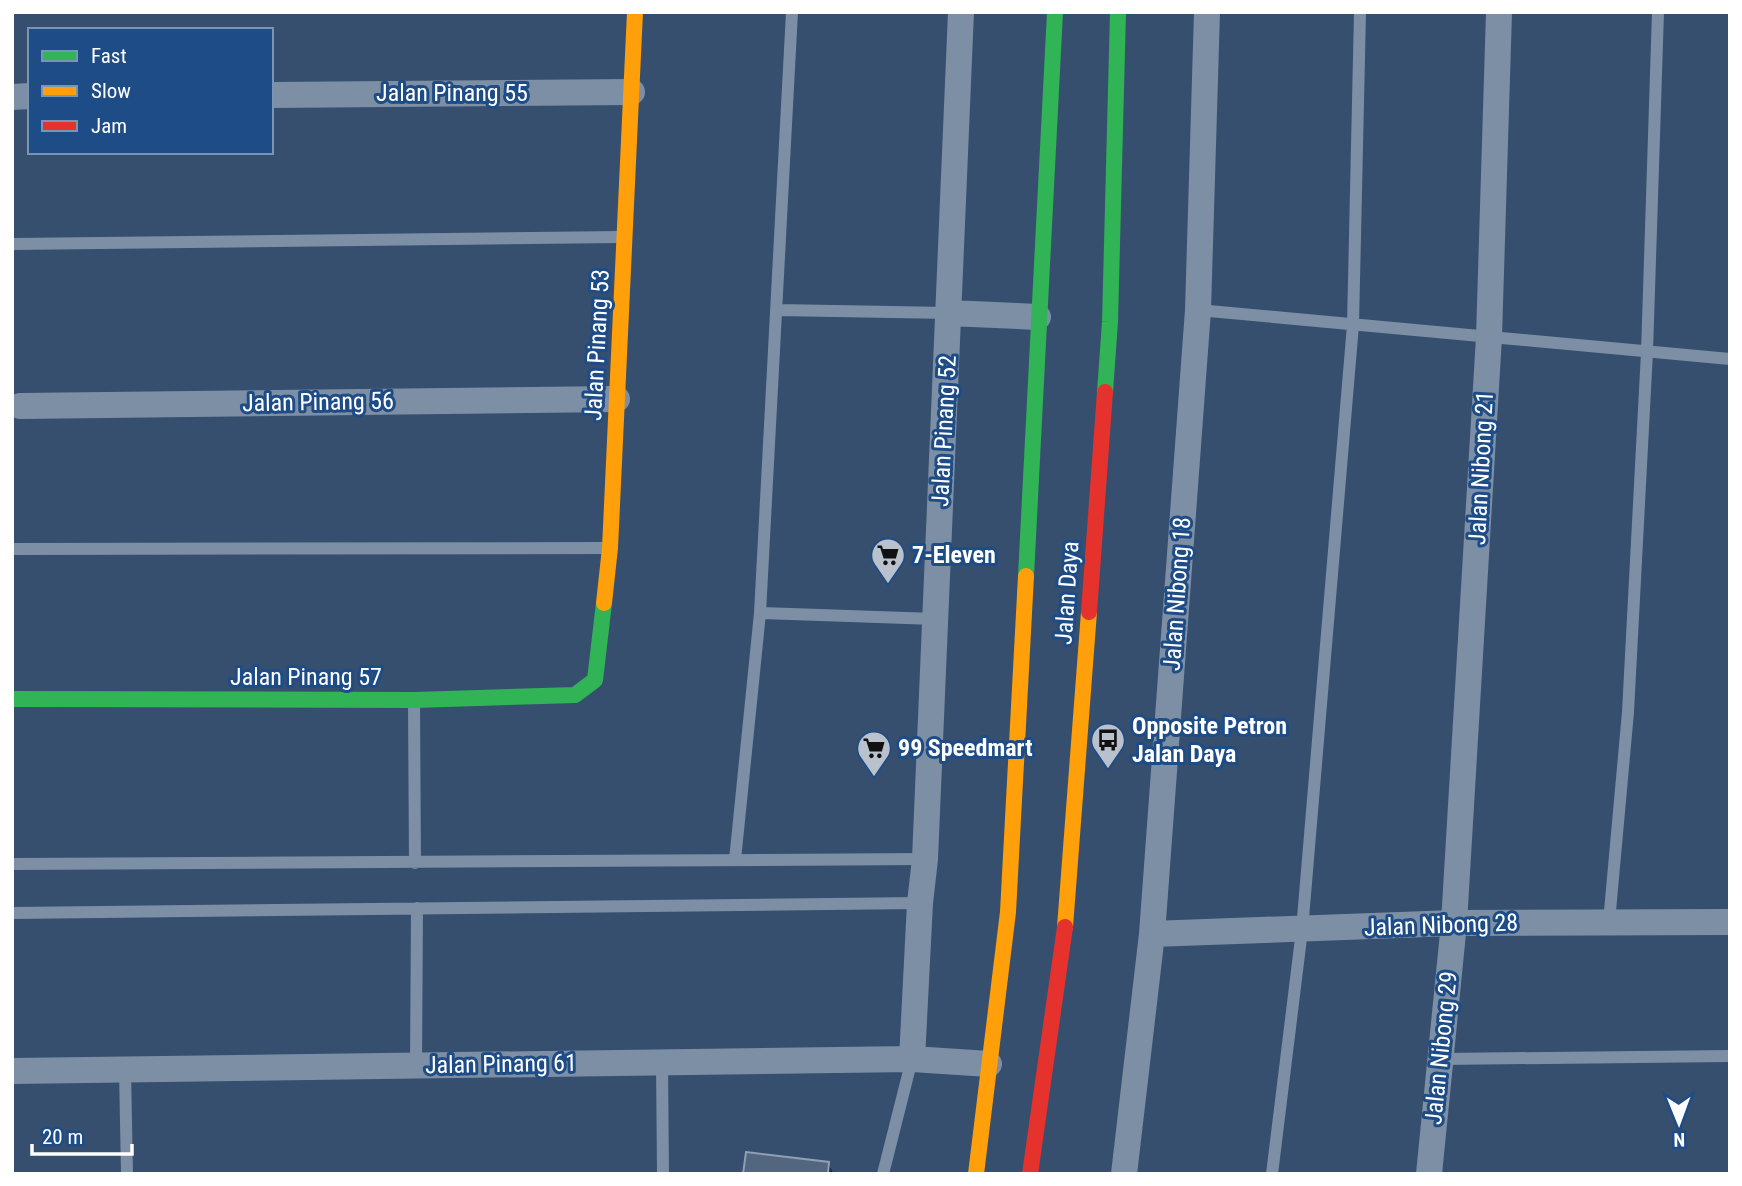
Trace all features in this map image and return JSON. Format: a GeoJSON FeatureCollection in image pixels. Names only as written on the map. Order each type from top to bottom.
{"type":"FeatureCollection","features":[{"type":"Feature","properties":{"kind":"main road","name":"Jalan Pinang 53"},"geometry":{"type":"LineString","coordinates":[[595,680],[610,548],[635,12]]}},
{"type":"Feature","properties":{"kind":"main road","name":"Jalan Daya"},"geometry":{"type":"LineString","coordinates":[[976,1174],[1008,912],[1055,12]]}},
{"type":"Feature","properties":{"kind":"main road","name":"Jalan Daya"},"geometry":{"type":"LineString","coordinates":[[1030,1174],[1067,904],[1110,322],[1118,12]]}},
{"type":"Feature","properties":{"kind":"main road","name":"Jalan Pinang 57"},"geometry":{"type":"LineString","coordinates":[[12,699],[414,700],[575,695],[595,680]]}},
{"type":"Feature","properties":{"kind":"street","name":"Jalan Pinang 52"},"geometry":{"type":"LineString","coordinates":[[912,1059],[920,903],[925,859],[961,12]]}},
{"type":"Feature","properties":{"kind":"street","name":"Jalan Nibong 18"},"geometry":{"type":"LineString","coordinates":[[1124,1174],[1152,934],[1198,310],[1207,12]]}},
{"type":"Feature","properties":{"kind":"street","name":"Jalan Nibong 21"},"geometry":{"type":"LineString","coordinates":[[1454,923],[1489,337],[1499,12]]}},
{"type":"Feature","properties":{"kind":"street","name":"Jalan Pinang 55"},"geometry":{"type":"LineString","coordinates":[[273,95],[632,92]]}},
{"type":"Feature","properties":{"kind":"street"},"geometry":{"type":"LineString","coordinates":[[949,313],[1038,317]]}},
{"type":"Feature","properties":{"kind":"street","name":"Jalan Pinang 56"},"geometry":{"type":"LineString","coordinates":[[20,406],[617,399]]}},
{"type":"Feature","properties":{"kind":"street","name":"Jalan Nibong 28"},"geometry":{"type":"LineString","coordinates":[[1152,934],[1454,923],[1730,922]]}},
{"type":"Feature","properties":{"kind":"street","name":"Jalan Nibong 29"},"geometry":{"type":"LineString","coordinates":[[1429,1174],[1454,923]]}},
{"type":"Feature","properties":{"kind":"street","name":"Jalan Pinang 61"},"geometry":{"type":"LineString","coordinates":[[12,1071],[912,1059],[989,1064]]}},
{"type":"Feature","properties":{"kind":"lane"},"geometry":{"type":"LineString","coordinates":[[735,860],[760,612],[792,12]]}},
{"type":"Feature","properties":{"kind":"lane"},"geometry":{"type":"LineString","coordinates":[[1272,1174],[1302,930],[1353,325],[1360,12]]}},
{"type":"Feature","properties":{"kind":"lane"},"geometry":{"type":"LineString","coordinates":[[1609,922],[1628,712],[1647,352],[1658,12]]}},
{"type":"Feature","properties":{"kind":"lane"},"geometry":{"type":"LineString","coordinates":[[12,244],[625,237]]}},
{"type":"Feature","properties":{"kind":"lane"},"geometry":{"type":"LineString","coordinates":[[777,310],[949,313]]}},
{"type":"Feature","properties":{"kind":"lane"},"geometry":{"type":"LineString","coordinates":[[1198,310],[1730,359]]}},
{"type":"Feature","properties":{"kind":"lane"},"geometry":{"type":"LineString","coordinates":[[12,548],[610,548]]}},
{"type":"Feature","properties":{"kind":"lane"},"geometry":{"type":"LineString","coordinates":[[760,612],[935,620]]}},
{"type":"Feature","properties":{"kind":"lane"},"geometry":{"type":"LineString","coordinates":[[414,700],[415,863]]}},
{"type":"Feature","properties":{"kind":"lane"},"geometry":{"type":"LineString","coordinates":[[12,864],[925,859]]}},
{"type":"Feature","properties":{"kind":"lane"},"geometry":{"type":"LineString","coordinates":[[12,914],[920,903]]}},
{"type":"Feature","properties":{"kind":"lane"},"geometry":{"type":"LineString","coordinates":[[416,1066],[417,908]]}},
{"type":"Feature","properties":{"kind":"lane"},"geometry":{"type":"LineString","coordinates":[[1440,1059],[1730,1056]]}},
{"type":"Feature","properties":{"kind":"lane"},"geometry":{"type":"LineString","coordinates":[[883,1174],[912,1059]]}},
{"type":"Feature","properties":{"kind":"lane"},"geometry":{"type":"LineString","coordinates":[[662,1062],[663,1174]]}},
{"type":"Feature","properties":{"kind":"lane"},"geometry":{"type":"LineString","coordinates":[[125,1070],[127,1174]]}},
{"type":"Feature","properties":{"kind":"building"},"geometry":{"type":"Polygon","coordinates":[[[746,1152],[829,1162],[828,1174],[743,1174],[746,1152]]]}},
{"type":"Feature","properties":{"kind":"traffic: fast"},"geometry":{"type":"LineString","coordinates":[[1026,576],[1055,12]]}},
{"type":"Feature","properties":{"kind":"traffic: fast"},"geometry":{"type":"LineString","coordinates":[[1105,392],[1110,322],[1118,12]]}},
{"type":"Feature","properties":{"kind":"traffic: fast"},"geometry":{"type":"LineString","coordinates":[[12,699],[414,700],[575,695],[595,680],[604,603]]}},
{"type":"Feature","properties":{"kind":"traffic: slow"},"geometry":{"type":"LineString","coordinates":[[604,603],[610,548],[635,12]]}},
{"type":"Feature","properties":{"kind":"traffic: slow"},"geometry":{"type":"LineString","coordinates":[[976,1174],[1008,912],[1026,576]]}},
{"type":"Feature","properties":{"kind":"traffic: slow"},"geometry":{"type":"LineString","coordinates":[[1065,927],[1089,612]]}},
{"type":"Feature","properties":{"kind":"traffic: jam"},"geometry":{"type":"LineString","coordinates":[[1089,612],[1105,392]]}},
{"type":"Feature","properties":{"kind":"traffic: jam"},"geometry":{"type":"LineString","coordinates":[[1030,1174],[1065,927]]}},
{"type":"Feature","properties":{"kind":"place","name":"7-Eleven"},"geometry":{"type":"Point","coordinates":[888,585]}},
{"type":"Feature","properties":{"kind":"place","name":"Opposite Petron Jalan Daya"},"geometry":{"type":"Point","coordinates":[1108,770]}},
{"type":"Feature","properties":{"kind":"place","name":"99 Speedmart"},"geometry":{"type":"Point","coordinates":[874,778]}}]}
